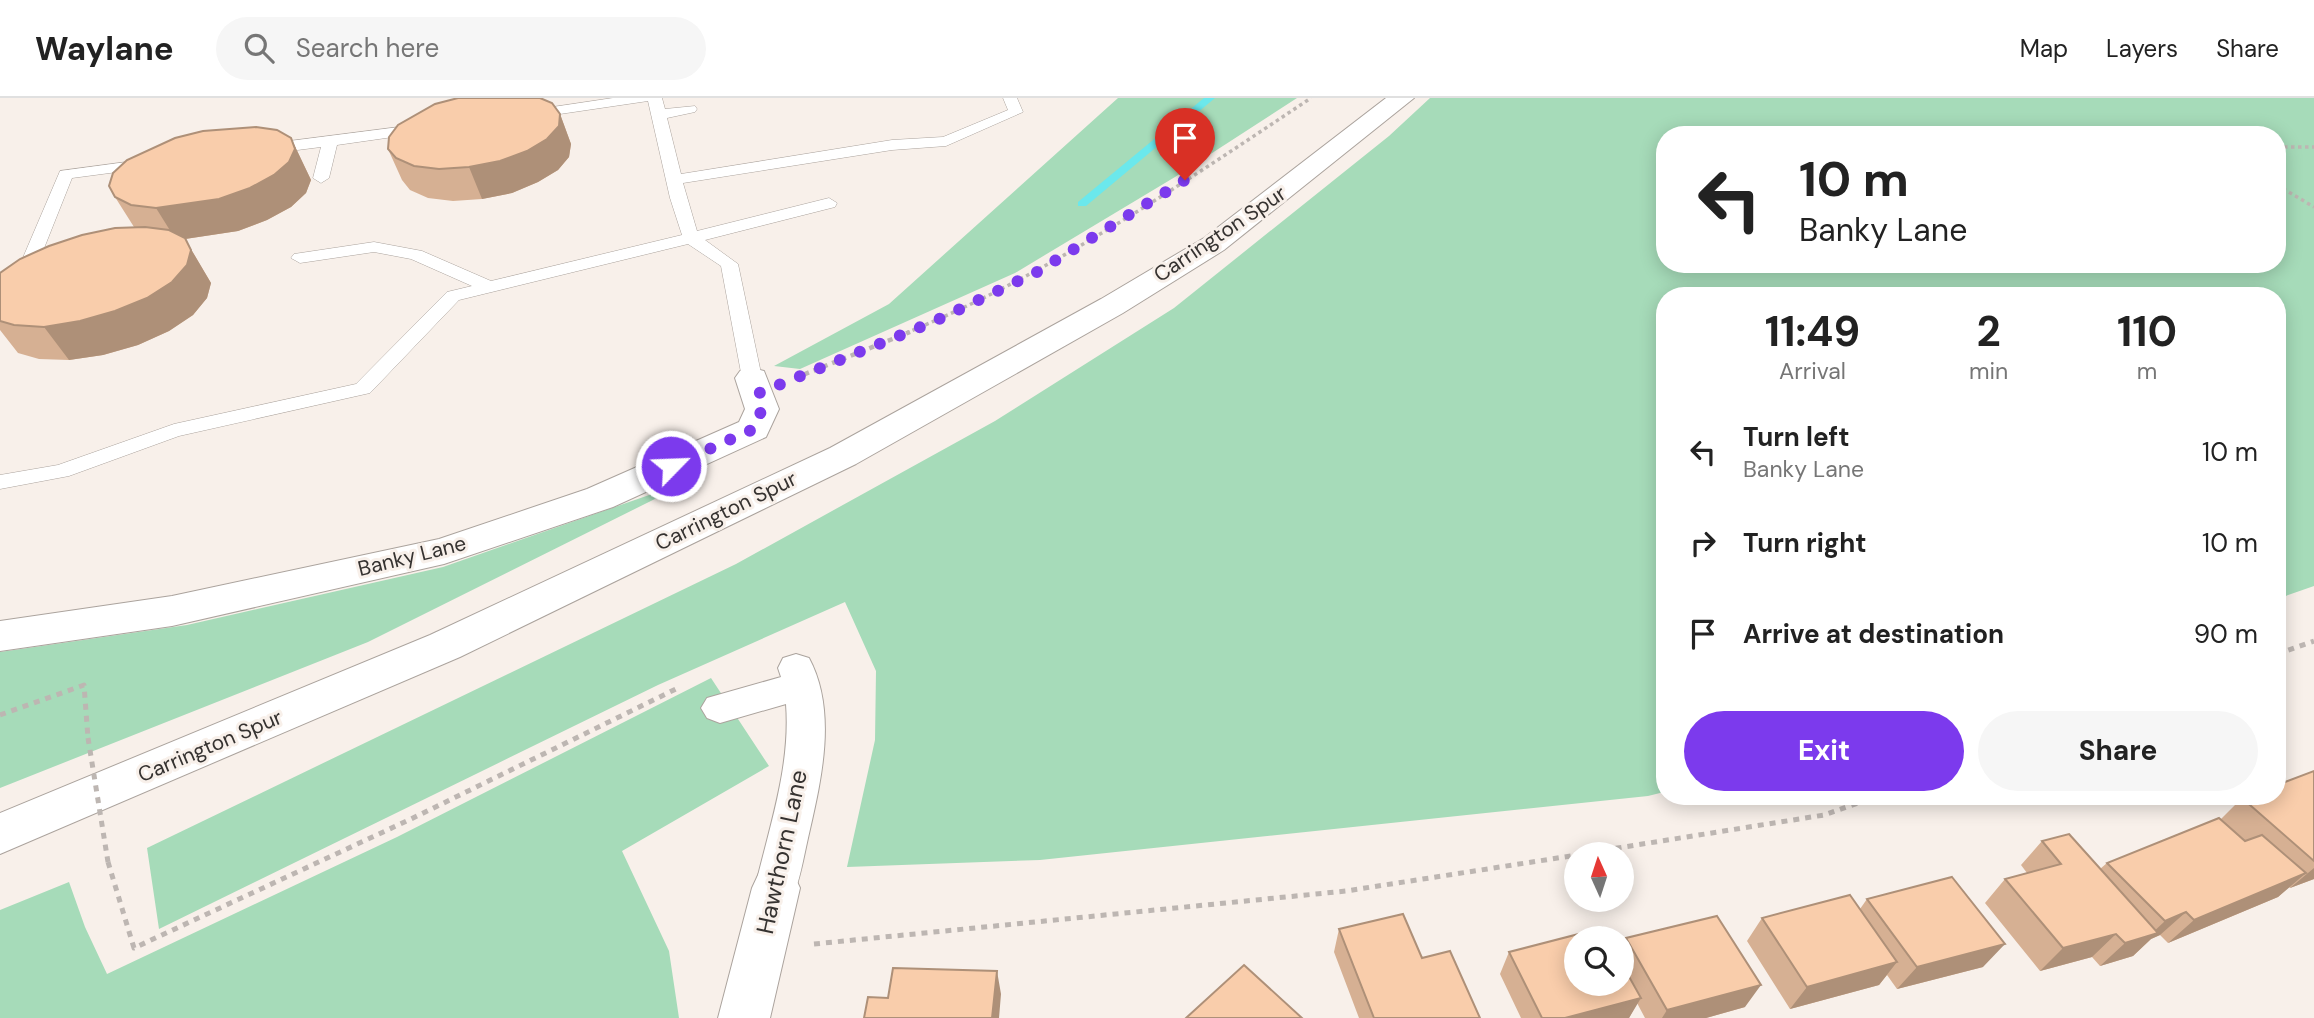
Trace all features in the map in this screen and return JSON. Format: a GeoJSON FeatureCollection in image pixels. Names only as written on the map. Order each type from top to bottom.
{"type":"FeatureCollection","features":[{"type":"Feature","properties":{"kind":"main road","name":"Carrington Spur"},"geometry":{"type":"LineString","coordinates":[[0,834],[445,646],[842,456],[1112,306],[1214,244],[1402,98]]}},
{"type":"Feature","properties":{"kind":"main road","name":"Banky Lane"},"geometry":{"type":"LineString","coordinates":[[0,636],[172,611],[444,551],[600,498],[754,429],[762,409],[755,385]]}},
{"type":"Feature","properties":{"kind":"main road","name":"Hawthorn Lane"},"geometry":{"type":"LineString","coordinates":[[744,1018],[775,888]]}},
{"type":"Feature","properties":{"kind":"street","name":"Hawthorn Lane"},"geometry":{"type":"LineString","coordinates":[[720,708],[799,677],[807,722],[805,747],[775,888]]}},
{"type":"Feature","properties":{"kind":"lane"},"geometry":{"type":"LineString","coordinates":[[505,118],[644,98]]}},
{"type":"Feature","properties":{"kind":"lane"},"geometry":{"type":"LineString","coordinates":[[655,98],[691,238],[729,264],[755,385]]}},
{"type":"Feature","properties":{"kind":"lane"},"geometry":{"type":"LineString","coordinates":[[674,180],[892,145],[946,141],[1016,113],[1010,98]]}},
{"type":"Feature","properties":{"kind":"lane"},"geometry":{"type":"LineString","coordinates":[[659,115],[690,109]]}},
{"type":"Feature","properties":{"kind":"lane"},"geometry":{"type":"LineString","coordinates":[[251,150],[438,127]]}},
{"type":"Feature","properties":{"kind":"lane"},"geometry":{"type":"LineString","coordinates":[[321,178],[330,140]]}},
{"type":"Feature","properties":{"kind":"lane"},"geometry":{"type":"LineString","coordinates":[[22,281],[66,174],[172,161]]}},
{"type":"Feature","properties":{"kind":"lane"},"geometry":{"type":"LineString","coordinates":[[0,482],[61,471],[174,431],[363,389],[453,296],[829,203]]}},
{"type":"Feature","properties":{"kind":"lane"},"geometry":{"type":"LineString","coordinates":[[300,258],[374,247],[416,255],[489,288]]}},
{"type":"Feature","properties":{"kind":"path"},"geometry":{"type":"LineString","coordinates":[[755,385],[933,322],[1037,272],[1122,222],[1311,98]]}},
{"type":"Feature","properties":{"kind":"path"},"geometry":{"type":"LineString","coordinates":[[2286,147],[2314,147]]}},
{"type":"Feature","properties":{"kind":"path"},"geometry":{"type":"LineString","coordinates":[[2286,190],[2314,207]]}},
{"type":"Feature","properties":{"kind":"path"},"geometry":{"type":"LineString","coordinates":[[2286,651],[2314,641]]}},
{"type":"Feature","properties":{"kind":"path"},"geometry":{"type":"LineString","coordinates":[[0,715],[84,685],[88,738],[108,862],[134,948],[683,686]]}},
{"type":"Feature","properties":{"kind":"path"},"geometry":{"type":"LineString","coordinates":[[1634,845],[1825,815],[1853,805]]}},
{"type":"Feature","properties":{"kind":"path"},"geometry":{"type":"LineString","coordinates":[[761,950],[1346,891],[1564,856]]}},
{"type":"Feature","properties":{"kind":"green space"},"geometry":{"type":"Polygon","coordinates":[[[1118,98],[1297,98],[1175,177],[1015,273],[800,369],[774,366],[889,304],[1118,98]]]}},
{"type":"Feature","properties":{"kind":"green space"},"geometry":{"type":"Polygon","coordinates":[[[1430,98],[2314,98],[2314,586],[2286,596],[2286,287],[1656,287],[1656,794],[1040,860],[847,867],[875,740],[876,671],[845,602],[658,685],[159,929],[147,848],[736,564],[995,421],[1174,308],[1389,136],[1430,98]]]}},
{"type":"Feature","properties":{"kind":"green space"},"geometry":{"type":"Polygon","coordinates":[[[695,479],[368,642],[0,788],[0,652],[187,625],[443,567],[695,479]]]}},
{"type":"Feature","properties":{"kind":"green space"},"geometry":{"type":"Polygon","coordinates":[[[711,678],[769,766],[622,851],[669,951],[679,1018],[0,1018],[0,910],[69,882],[85,927],[107,974],[397,837],[711,678]]]}},
{"type":"Feature","properties":{"kind":"building"},"geometry":{"type":"Polygon","coordinates":[[[458,98],[540,98],[552,103],[560,114],[559,126],[547,139],[527,151],[500,161],[469,167],[439,169],[414,166],[396,158],[388,149],[389,137],[398,125],[435,104],[458,98]]]}},
{"type":"Feature","properties":{"kind":"building"},"geometry":{"type":"Polygon","coordinates":[[[256,127],[277,130],[291,138],[295,149],[289,162],[274,175],[250,188],[219,199],[156,208],[131,205],[115,197],[109,186],[113,173],[127,160],[175,138],[203,131],[256,127]]]}},
{"type":"Feature","properties":{"kind":"building"},"geometry":{"type":"Polygon","coordinates":[[[145,227],[169,230],[185,238],[191,250],[187,265],[172,282],[147,298],[80,321],[44,327],[0,321],[0,273],[20,259],[82,235],[115,228],[145,227]]]}},
{"type":"Feature","properties":{"kind":"building"},"geometry":{"type":"Polygon","coordinates":[[[2314,771],[2314,861],[2250,805],[2286,805],[2286,782],[2314,771]]]}},
{"type":"Feature","properties":{"kind":"building"},"geometry":{"type":"Polygon","coordinates":[[[2219,818],[2245,841],[2262,835],[2306,873],[2194,920],[2186,912],[2165,921],[2107,863],[2219,818]]]}},
{"type":"Feature","properties":{"kind":"building"},"geometry":{"type":"Polygon","coordinates":[[[2069,834],[2158,933],[2125,943],[2116,934],[2063,948],[2005,879],[2061,864],[2042,841],[2069,834]]]}},
{"type":"Feature","properties":{"kind":"building"},"geometry":{"type":"Polygon","coordinates":[[[1952,877],[2005,944],[1917,967],[1867,899],[1952,877]]]}},
{"type":"Feature","properties":{"kind":"building"},"geometry":{"type":"Polygon","coordinates":[[[1850,895],[1897,962],[1807,987],[1762,918],[1850,895]]]}},
{"type":"Feature","properties":{"kind":"building"},"geometry":{"type":"Polygon","coordinates":[[[1403,914],[1422,958],[1450,951],[1480,1018],[1374,1018],[1339,929],[1403,914]]]}},
{"type":"Feature","properties":{"kind":"building"},"geometry":{"type":"Polygon","coordinates":[[[1717,916],[1761,985],[1667,1010],[1634,952],[1634,936],[1717,916]]]}},
{"type":"Feature","properties":{"kind":"building"},"geometry":{"type":"Polygon","coordinates":[[[1564,938],[1564,996],[1634,996],[1634,985],[1641,998],[1565,1018],[1542,1018],[1509,952],[1564,938]]]}},
{"type":"Feature","properties":{"kind":"building"},"geometry":{"type":"Polygon","coordinates":[[[1244,965],[1302,1018],[1186,1018],[1244,965]]]}},
{"type":"Feature","properties":{"kind":"building"},"geometry":{"type":"Polygon","coordinates":[[[893,968],[997,971],[992,1018],[864,1018],[868,997],[888,998],[893,968]]]}},
{"type":"Feature","properties":{"kind":"waterway"},"geometry":{"type":"LineString","coordinates":[[1082,204],[1210,98]]}},
{"type":"Feature","properties":{"kind":"route"},"geometry":{"type":"LineString","coordinates":[[671,466],[754,429],[762,409],[759,393],[933,322],[1037,272],[1122,222],[1185,180]]}}]}
